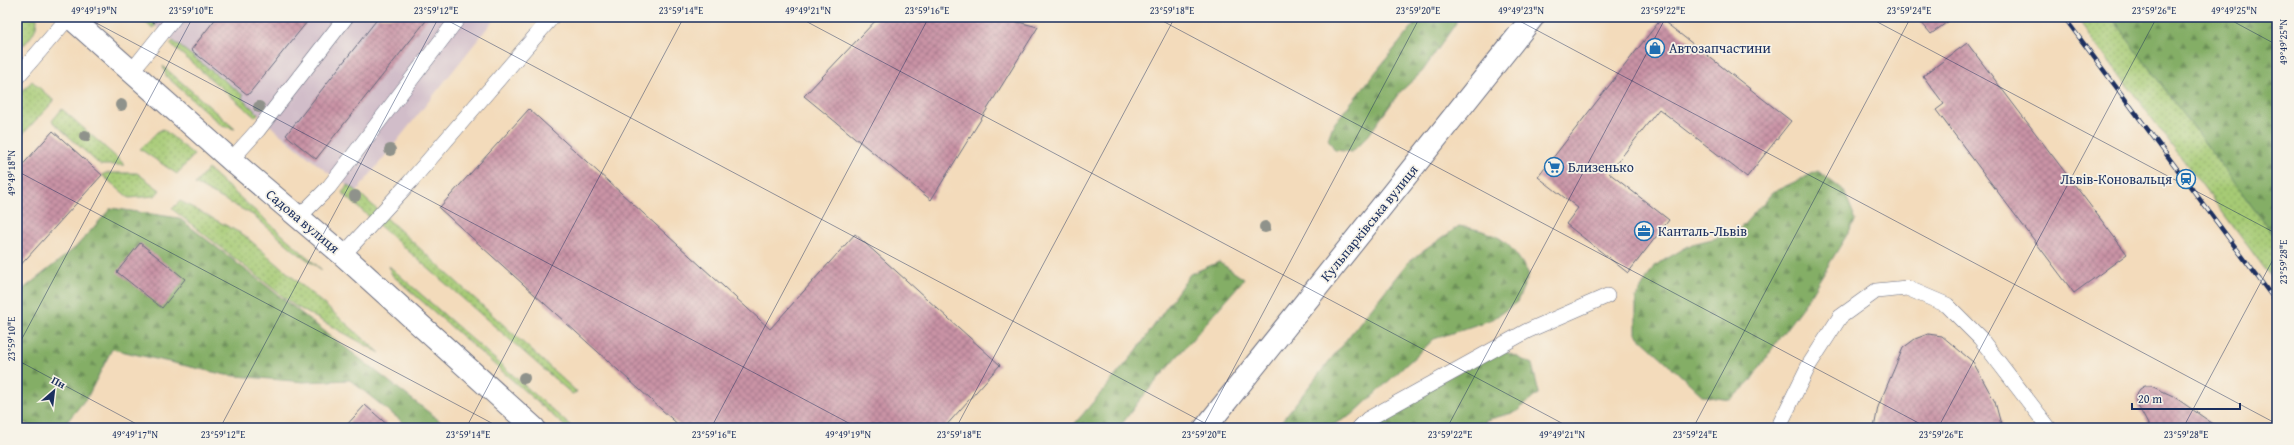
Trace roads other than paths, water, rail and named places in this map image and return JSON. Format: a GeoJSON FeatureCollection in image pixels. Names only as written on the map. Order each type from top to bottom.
{"type":"FeatureCollection","features":[{"type":"Feature","properties":{"kind":"street","name":"Садова вулиця"},"geometry":{"type":"LineString","coordinates":[[69,17],[231,160],[344,255],[534,428]]}},
{"type":"Feature","properties":{"kind":"street","name":"Кульпарківська вулиця"},"geometry":{"type":"LineString","coordinates":[[1205,428],[1533,17]]}},
{"type":"Feature","properties":{"kind":"lane"},"geometry":{"type":"LineString","coordinates":[[17,77],[69,17]]}},
{"type":"Feature","properties":{"kind":"lane"},"geometry":{"type":"LineString","coordinates":[[131,72],[175,17]]}},
{"type":"Feature","properties":{"kind":"lane"},"geometry":{"type":"LineString","coordinates":[[231,160],[258,130],[346,17]]}},
{"type":"Feature","properties":{"kind":"lane"},"geometry":{"type":"LineString","coordinates":[[299,217],[329,187],[459,17]]}},
{"type":"Feature","properties":{"kind":"lane"},"geometry":{"type":"LineString","coordinates":[[344,255],[552,17]]}},
{"type":"Feature","properties":{"kind":"lane"},"geometry":{"type":"LineString","coordinates":[[1778,428],[1809,365],[1840,317],[1876,291],[1907,288],[1947,306],[1980,338],[2049,428]]}},
{"type":"Feature","properties":{"kind":"lane"},"geometry":{"type":"LineString","coordinates":[[1359,428],[1368,420],[1527,331],[1607,296]]}},
{"type":"Feature","properties":{"kind":"railway"},"geometry":{"type":"LineString","coordinates":[[2064,17],[2277,303]]}},
{"type":"Feature","properties":{"kind":"place","name":"Автозапчастини"},"geometry":{"type":"Point","coordinates":[1655,48]}},
{"type":"Feature","properties":{"kind":"place","name":"Близенько"},"geometry":{"type":"Point","coordinates":[1554,167]}},
{"type":"Feature","properties":{"kind":"place","name":"Львів-Коновальця"},"geometry":{"type":"Point","coordinates":[2186,179]}},
{"type":"Feature","properties":{"kind":"place","name":"Канталь-Львів"},"geometry":{"type":"Point","coordinates":[1644,231]}}]}
